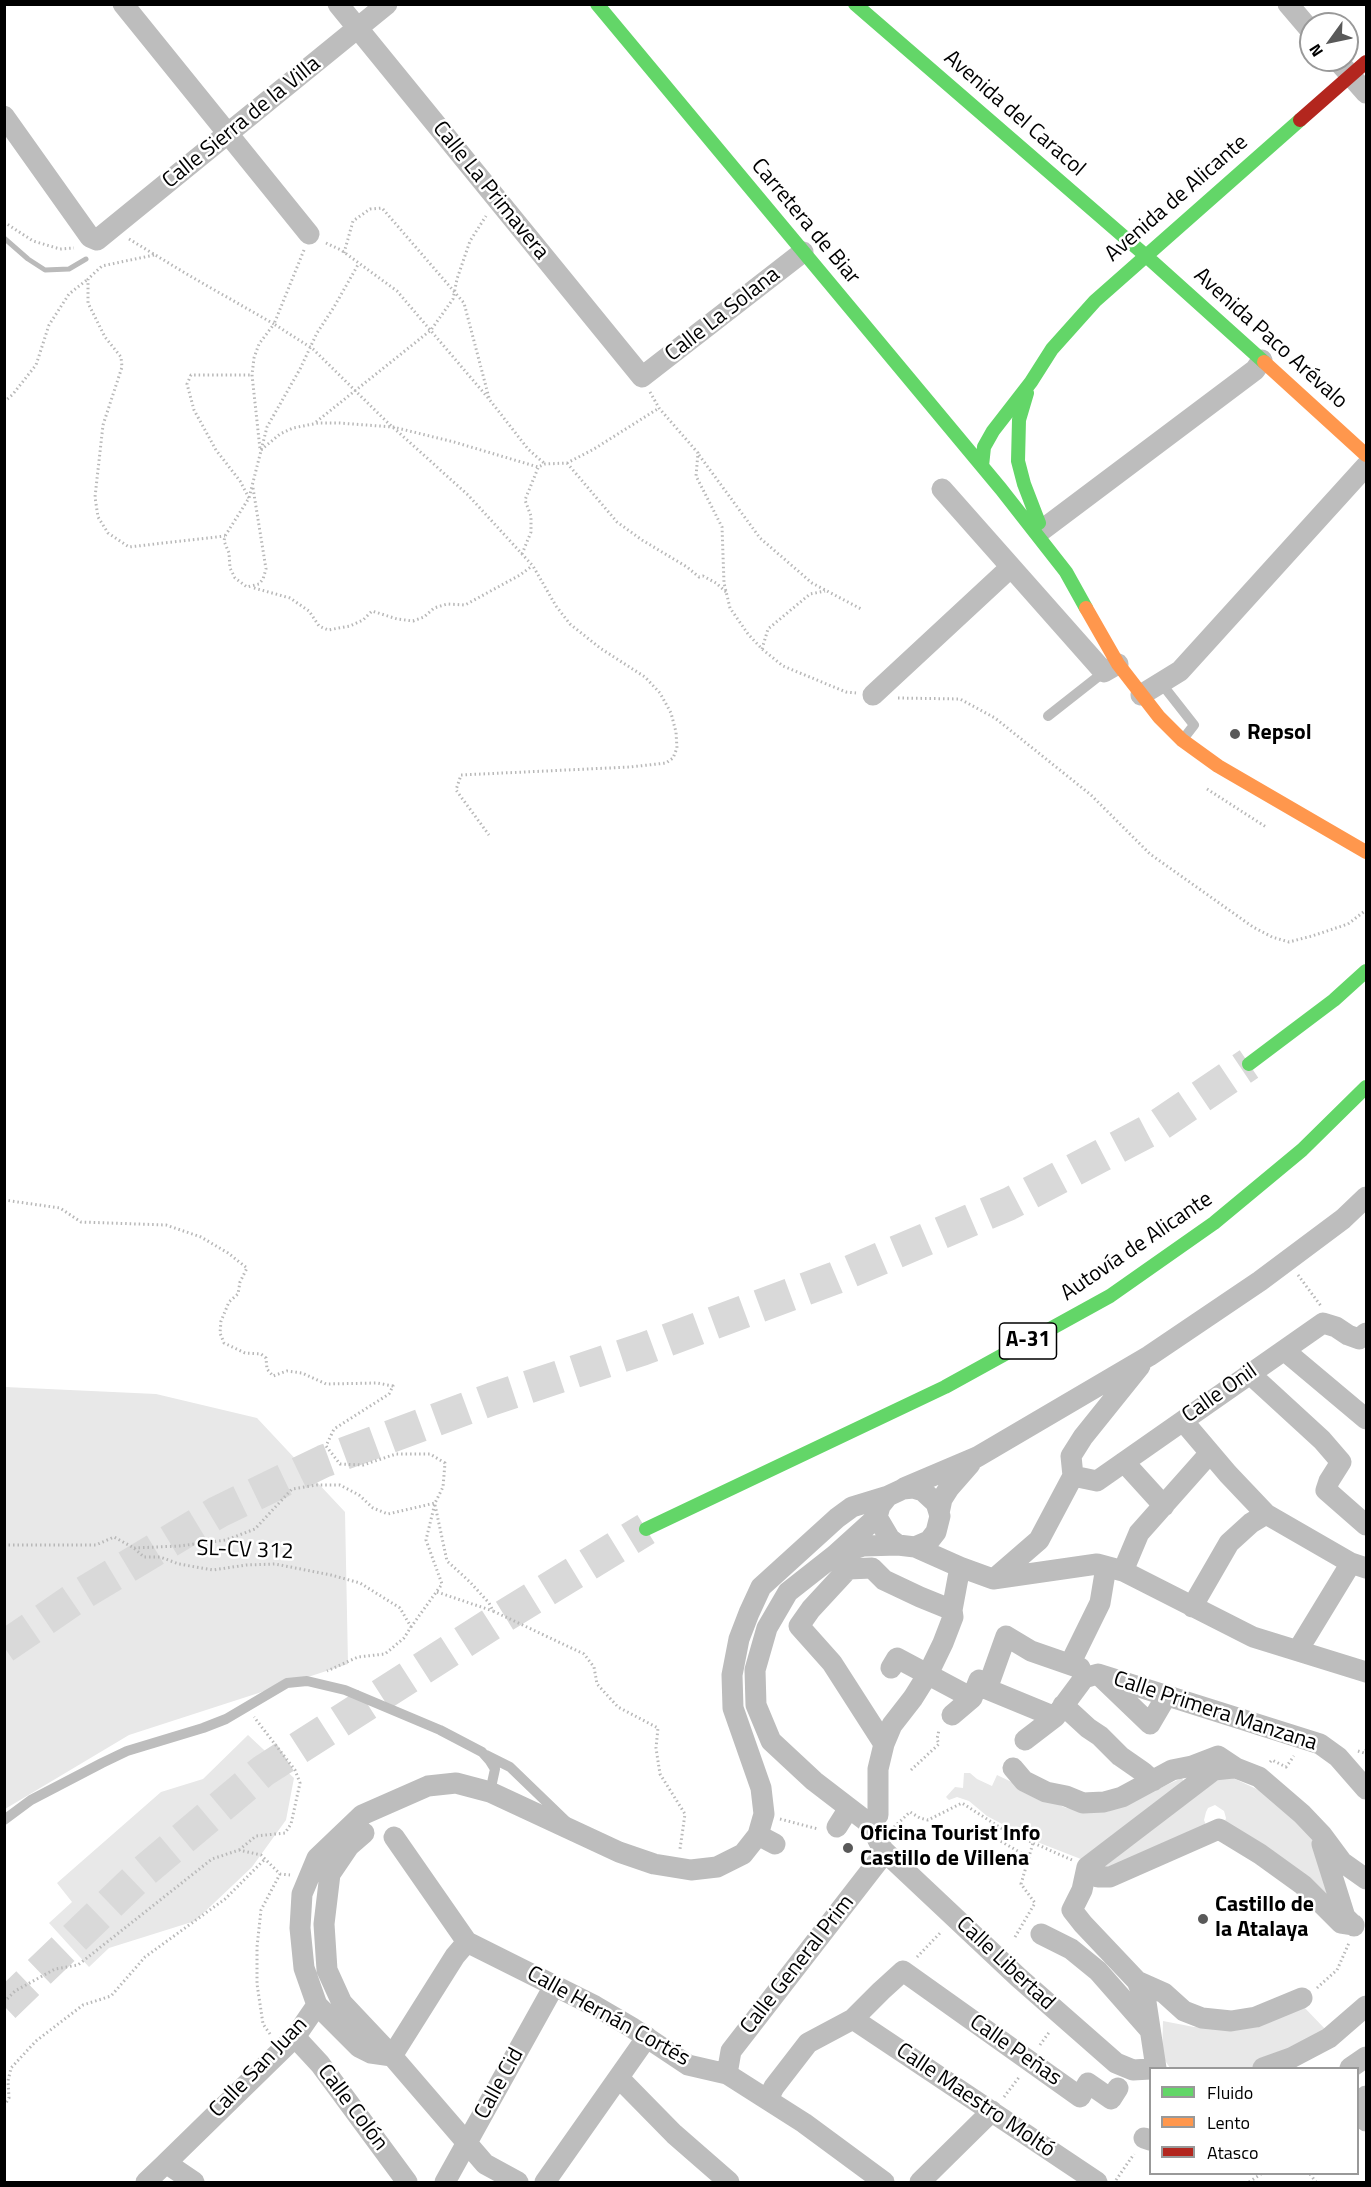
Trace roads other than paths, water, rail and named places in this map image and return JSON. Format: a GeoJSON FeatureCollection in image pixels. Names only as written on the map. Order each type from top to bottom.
{"type":"FeatureCollection","features":[{"type":"Feature","properties":{"kind":"main road","name":"Carretera de Biar"},"geometry":{"type":"LineString","coordinates":[[597,4],[982,466]]}},
{"type":"Feature","properties":{"kind":"main road","name":"Avenida del Caracol"},"geometry":{"type":"LineString","coordinates":[[855,4],[1145,255]]}},
{"type":"Feature","properties":{"kind":"main road","name":"Avenida de Alicante"},"geometry":{"type":"LineString","coordinates":[[1065,572],[982,466],[984,447],[993,431],[1031,382],[1052,350],[1117,280],[1345,72]]}},
{"type":"Feature","properties":{"kind":"main road","name":"Avenida Paco Arévalo"},"geometry":{"type":"LineString","coordinates":[[1145,255],[1366,455]]}},
{"type":"Feature","properties":{"kind":"main road","name":"Avenida de Alicante"},"geometry":{"type":"LineString","coordinates":[[1031,382],[1023,403],[1017,443],[1018,461],[1024,484],[1042,530],[1111,668],[1141,695],[1182,740],[1218,766],[1366,852]]}},
{"type":"Feature","properties":{"kind":"main road"},"geometry":{"type":"LineString","coordinates":[[955,436],[970,439],[993,431]]}},
{"type":"Feature","properties":{"kind":"main road","name":"Avenida de Alicante"},"geometry":{"type":"LineString","coordinates":[[982,466],[989,468],[1003,465],[1008,461],[1017,443]]}},
{"type":"Feature","properties":{"kind":"main road"},"geometry":{"type":"LineString","coordinates":[[1249,1064],[1334,1000],[1364,973]]}},
{"type":"Feature","properties":{"kind":"main road","name":"Autovía de Alicante"},"geometry":{"type":"LineString","coordinates":[[646,1529],[945,1388],[1110,1296],[1214,1223],[1302,1150],[1366,1087]]}},
{"type":"Feature","properties":{"kind":"street"},"geometry":{"type":"LineString","coordinates":[[123,4],[309,234]]}},
{"type":"Feature","properties":{"kind":"street","name":"Calle La Primavera"},"geometry":{"type":"LineString","coordinates":[[338,4],[642,377]]}},
{"type":"Feature","properties":{"kind":"street","name":"Calle Sierra de la Villa"},"geometry":{"type":"LineString","coordinates":[[4,116],[90,237],[97,240],[387,4]]}},
{"type":"Feature","properties":{"kind":"street"},"geometry":{"type":"LineString","coordinates":[[1288,4],[1299,17]]}},
{"type":"Feature","properties":{"kind":"street"},"geometry":{"type":"LineString","coordinates":[[1355,72],[1366,93]]}},
{"type":"Feature","properties":{"kind":"street","name":"Calle La Solana"},"geometry":{"type":"LineString","coordinates":[[642,377],[803,252]]}},
{"type":"Feature","properties":{"kind":"street"},"geometry":{"type":"LineString","coordinates":[[1042,530],[1255,370],[1262,360]]}},
{"type":"Feature","properties":{"kind":"street"},"geometry":{"type":"LineString","coordinates":[[1141,695],[1180,671],[1366,466]]}},
{"type":"Feature","properties":{"kind":"street"},"geometry":{"type":"LineString","coordinates":[[942,489],[1011,567],[1111,668]]}},
{"type":"Feature","properties":{"kind":"street"},"geometry":{"type":"LineString","coordinates":[[873,695],[1011,567]]}},
{"type":"Feature","properties":{"kind":"street"},"geometry":{"type":"LineString","coordinates":[[817,1536],[852,1507],[895,1492],[977,1457],[1149,1356],[1288,1261],[1343,1219],[1366,1197]]}},
{"type":"Feature","properties":{"kind":"street","name":"Calle Onil"},"geometry":{"type":"LineString","coordinates":[[1073,1476],[1097,1481],[1249,1372],[1285,1351],[1323,1323],[1336,1327],[1359,1340],[1366,1333]]}},
{"type":"Feature","properties":{"kind":"street"},"geometry":{"type":"LineString","coordinates":[[1285,1351],[1366,1419]]}},
{"type":"Feature","properties":{"kind":"street"},"geometry":{"type":"LineString","coordinates":[[993,1579],[1039,1540],[1073,1476],[1071,1456],[1083,1437],[1149,1356]]}},
{"type":"Feature","properties":{"kind":"street"},"geometry":{"type":"LineString","coordinates":[[1249,1372],[1314,1431],[1341,1462],[1326,1490],[1366,1525]]}},
{"type":"Feature","properties":{"kind":"street"},"geometry":{"type":"LineString","coordinates":[[1183,1421],[1210,1454],[1266,1514],[1359,1565],[1298,1650]]}},
{"type":"Feature","properties":{"kind":"street"},"geometry":{"type":"LineString","coordinates":[[1167,1695],[1150,1724],[1084,1672],[1100,1603],[1115,1569],[1140,1533],[1210,1454]]}},
{"type":"Feature","properties":{"kind":"street"},"geometry":{"type":"LineString","coordinates":[[835,1555],[864,1546],[907,1546],[929,1541],[938,1523],[942,1499],[977,1457]]}},
{"type":"Feature","properties":{"kind":"street"},"geometry":{"type":"LineString","coordinates":[[1124,1462],[1164,1506]]}},
{"type":"Feature","properties":{"kind":"street"},"geometry":{"type":"LineString","coordinates":[[817,1536],[850,1522],[877,1516],[895,1492],[913,1488],[922,1491],[936,1503],[938,1523],[960,1567],[952,1610],[953,1617],[928,1674],[892,1725],[884,1744],[879,1762],[878,1844]]}},
{"type":"Feature","properties":{"kind":"street"},"geometry":{"type":"LineString","coordinates":[[1192,1606],[1229,1543],[1251,1523],[1266,1514]]}},
{"type":"Feature","properties":{"kind":"street"},"geometry":{"type":"LineString","coordinates":[[877,1516],[890,1539],[993,1579],[1097,1564],[1115,1569],[1253,1637],[1364,1665]]}},
{"type":"Feature","properties":{"kind":"street","name":"Calle Libertad"},"geometry":{"type":"LineString","coordinates":[[877,1516],[835,1555],[788,1592],[766,1628],[755,1670],[756,1705],[771,1741],[814,1781],[849,1808],[878,1844],[1018,1977],[1109,2058],[1116,2063],[1142,2070]]}},
{"type":"Feature","properties":{"kind":"street","name":"Calle San Juan"},"geometry":{"type":"LineString","coordinates":[[146,2182],[170,2166],[288,2044],[317,2005],[304,1968],[300,1928],[302,1894],[317,1858],[362,1815],[428,1786],[456,1783],[490,1792],[654,1864],[691,1870],[717,1867],[766,1840],[760,1788],[733,1708],[732,1675],[740,1639],[761,1587],[817,1536]]}},
{"type":"Feature","properties":{"kind":"street"},"geometry":{"type":"LineString","coordinates":[[884,1744],[832,1663],[799,1626],[811,1609],[848,1569],[873,1568],[884,1580],[952,1610]]}},
{"type":"Feature","properties":{"kind":"street","name":"Calle Primera Manzana"},"geometry":{"type":"LineString","coordinates":[[979,1693],[998,1662],[1006,1636],[1031,1651],[1084,1672],[1167,1695],[1320,1744],[1338,1757],[1366,1789]]}},
{"type":"Feature","properties":{"kind":"street"},"geometry":{"type":"LineString","coordinates":[[891,1668],[897,1658],[928,1674],[979,1693],[1059,1711],[1100,1736],[1120,1756],[1153,1781]]}},
{"type":"Feature","properties":{"kind":"street","name":"Calle Primera Manzana"},"geometry":{"type":"LineString","coordinates":[[1025,1740],[1059,1711],[1084,1672]]}},
{"type":"Feature","properties":{"kind":"street"},"geometry":{"type":"LineString","coordinates":[[952,1715],[979,1693]]}},
{"type":"Feature","properties":{"kind":"street","name":"Calle Primera Manzana"},"geometry":{"type":"LineString","coordinates":[[1013,1768],[1024,1781],[1046,1791],[1083,1803],[1104,1802],[1122,1797],[1172,1770],[1192,1766],[1218,1756],[1236,1768],[1258,1777],[1317,1829],[1342,1862],[1366,1879]]}},
{"type":"Feature","properties":{"kind":"street","name":"Calle Primera Manzana"},"geometry":{"type":"LineString","coordinates":[[1087,1867],[1214,1770],[1236,1768]]}},
{"type":"Feature","properties":{"kind":"street"},"geometry":{"type":"LineString","coordinates":[[406,1796],[349,1846],[330,1874],[324,1923],[327,1970],[342,2003],[392,2056],[485,2164],[518,2182]]}},
{"type":"Feature","properties":{"kind":"street"},"geometry":{"type":"LineString","coordinates":[[837,1827],[849,1808]]}},
{"type":"Feature","properties":{"kind":"street"},"geometry":{"type":"LineString","coordinates":[[1087,1867],[1098,1877],[1110,1877],[1219,1829],[1260,1854],[1303,1885],[1341,1923],[1353,1929],[1346,1917],[1317,1829]]}},
{"type":"Feature","properties":{"kind":"street","name":"Calle Hernán Cortés"},"geometry":{"type":"LineString","coordinates":[[394,1837],[467,1942],[595,2006],[688,2065],[727,2074],[839,2147],[884,2182]]}},
{"type":"Feature","properties":{"kind":"street","name":"Calle General Prim"},"geometry":{"type":"LineString","coordinates":[[727,2074],[732,2051],[878,1844]]}},
{"type":"Feature","properties":{"kind":"street"},"geometry":{"type":"LineString","coordinates":[[1087,1867],[1082,1890],[1072,1910],[1137,1981],[1146,2002],[1156,2067]]}},
{"type":"Feature","properties":{"kind":"street"},"geometry":{"type":"LineString","coordinates":[[1041,1934],[1071,1949],[1098,1971],[1149,2029]]}},
{"type":"Feature","properties":{"kind":"street"},"geometry":{"type":"LineString","coordinates":[[392,2056],[455,1956],[467,1942]]}},
{"type":"Feature","properties":{"kind":"street","name":"Calle Peñas"},"geometry":{"type":"LineString","coordinates":[[854,2019],[880,1991],[903,1971],[1080,2097],[1088,2083],[1111,2099],[1118,2088]]}},
{"type":"Feature","properties":{"kind":"street"},"geometry":{"type":"LineString","coordinates":[[1137,1981],[1164,1993],[1184,2011],[1202,2018],[1231,2020],[1256,2017],[1302,1998]]}},
{"type":"Feature","properties":{"kind":"street","name":"Calle Cid"},"geometry":{"type":"LineString","coordinates":[[445,2182],[554,1986]]}},
{"type":"Feature","properties":{"kind":"street"},"geometry":{"type":"LineString","coordinates":[[317,2005],[359,2047],[371,2053],[392,2056]]}},
{"type":"Feature","properties":{"kind":"street"},"geometry":{"type":"LineString","coordinates":[[1266,2067],[1291,2058],[1329,2038],[1366,2006]]}},
{"type":"Feature","properties":{"kind":"street"},"geometry":{"type":"LineString","coordinates":[[768,2099],[774,2087],[808,2043],[854,2019]]}},
{"type":"Feature","properties":{"kind":"street","name":"Calle Maestro Moltó"},"geometry":{"type":"LineString","coordinates":[[854,2019],[1097,2182]]}},
{"type":"Feature","properties":{"kind":"street"},"geometry":{"type":"LineString","coordinates":[[545,2182],[647,2037]]}},
{"type":"Feature","properties":{"kind":"street","name":"Calle Colón"},"geometry":{"type":"LineString","coordinates":[[288,2044],[320,2064],[407,2182]]}},
{"type":"Feature","properties":{"kind":"street"},"geometry":{"type":"LineString","coordinates":[[1351,2067],[1366,2057]]}},
{"type":"Feature","properties":{"kind":"street"},"geometry":{"type":"LineString","coordinates":[[619,2078],[674,2134],[729,2182]]}},
{"type":"Feature","properties":{"kind":"street"},"geometry":{"type":"LineString","coordinates":[[1363,2115],[1366,2096]]}},
{"type":"Feature","properties":{"kind":"street"},"geometry":{"type":"LineString","coordinates":[[920,2182],[992,2111]]}},
{"type":"Feature","properties":{"kind":"street"},"geometry":{"type":"LineString","coordinates":[[170,2166],[194,2182]]}},
{"type":"Feature","properties":{"kind":"lane"},"geometry":{"type":"LineString","coordinates":[[1048,716],[1111,668]]}},
{"type":"Feature","properties":{"kind":"lane"},"geometry":{"type":"LineString","coordinates":[[1161,683],[1194,725],[1182,740]]}},
{"type":"Feature","properties":{"kind":"lane"},"geometry":{"type":"LineString","coordinates":[[4,1820],[31,1800],[127,1751],[226,1719],[287,1683],[307,1682],[345,1690],[440,1730],[510,1767],[579,1833]]}},
{"type":"Feature","properties":{"kind":"lane"},"geometry":{"type":"LineString","coordinates":[[482,1752],[495,1769],[490,1792]]}},
{"type":"Feature","properties":{"kind":"waterway"},"geometry":{"type":"LineString","coordinates":[[4,238],[45,270],[69,269],[86,259]]}},
{"type":"Feature","properties":{"kind":"tunnel"},"geometry":{"type":"LineString","coordinates":[[4,1647],[80,1595],[218,1512],[324,1461],[492,1399],[643,1349],[835,1278],[1009,1204],[1156,1127],[1249,1064]]}},
{"type":"Feature","properties":{"kind":"tunnel"},"geometry":{"type":"LineString","coordinates":[[4,2006],[143,1872],[263,1771],[496,1621],[646,1529]]}},
{"type":"Feature","properties":{"kind":"place","name":"Repsol"},"geometry":{"type":"Point","coordinates":[1235,734]}},
{"type":"Feature","properties":{"kind":"place","name":"Oficina Tourist Info Castillo de Villena"},"geometry":{"type":"Point","coordinates":[848,1848]}},
{"type":"Feature","properties":{"kind":"place","name":"Castillo de la Atalaya"},"geometry":{"type":"Point","coordinates":[1203,1919]}}]}
